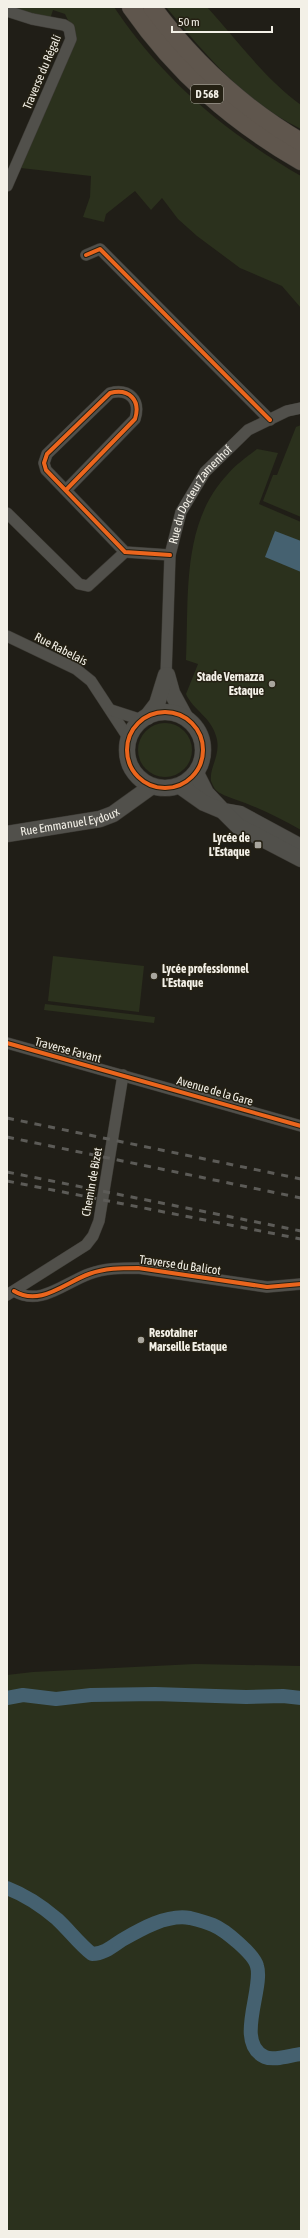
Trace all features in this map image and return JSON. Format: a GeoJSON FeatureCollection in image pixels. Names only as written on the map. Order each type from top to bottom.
{"type":"FeatureCollection","features":[{"type":"Feature","properties":{"kind":"main road","name":"D 568"},"geometry":{"type":"LineString","coordinates":[[131,7],[151,35],[203,91],[246,127],[301,161]]}},
{"type":"Feature","properties":{"kind":"main road","name":"D 568"},"geometry":{"type":"LineString","coordinates":[[152,7],[198,62],[232,94],[257,114],[301,142]]}},
{"type":"Feature","properties":{"kind":"street","name":"Traverse du Régali"},"geometry":{"type":"LineString","coordinates":[[7,11],[32,19],[64,25],[69,28],[72,39],[7,186]]}},
{"type":"Feature","properties":{"kind":"street"},"geometry":{"type":"LineString","coordinates":[[86,255],[100,249],[270,420]]}},
{"type":"Feature","properties":{"kind":"street"},"geometry":{"type":"LineString","coordinates":[[66,490],[135,419],[138,410],[136,403],[126,392],[118,391],[110,393],[47,454],[44,463],[46,470],[125,552],[170,555]]}},
{"type":"Feature","properties":{"kind":"street","name":"Rue du Docteur Zamenhof"},"geometry":{"type":"LineString","coordinates":[[144,718],[157,704],[166,675],[170,555],[181,512],[205,472],[248,430],[287,411],[301,408]]}},
{"type":"Feature","properties":{"kind":"street"},"geometry":{"type":"LineString","coordinates":[[7,513],[79,584],[88,586],[125,552]]}},
{"type":"Feature","properties":{"kind":"street","name":"Rue Rabelais"},"geometry":{"type":"LineString","coordinates":[[7,636],[76,669],[91,680],[129,739]]}},
{"type":"Feature","properties":{"kind":"street","name":"Rue du Docteur Zamenhof"},"geometry":{"type":"LineString","coordinates":[[166,675],[172,693],[185,717]]}},
{"type":"Feature","properties":{"kind":"street"},"geometry":{"type":"LineString","coordinates":[[111,710],[144,718]]}},
{"type":"Feature","properties":{"kind":"street"},"geometry":{"type":"LineString","coordinates":[[162,712],[170,712],[185,717],[198,730],[204,747],[201,765],[196,773],[180,786],[166,788],[152,786],[142,781],[134,772],[129,762],[127,750],[129,739],[134,728],[144,718],[162,712]]}},
{"type":"Feature","properties":{"kind":"street","name":"Rue Emmanuel Eydoux"},"geometry":{"type":"LineString","coordinates":[[128,802],[134,772]]}},
{"type":"Feature","properties":{"kind":"street"},"geometry":{"type":"LineString","coordinates":[[196,773],[206,793],[238,826],[301,859]]}},
{"type":"Feature","properties":{"kind":"street","name":"Rue Emmanuel Eydoux"},"geometry":{"type":"LineString","coordinates":[[7,834],[100,819],[113,814],[152,786]]}},
{"type":"Feature","properties":{"kind":"street"},"geometry":{"type":"LineString","coordinates":[[180,786],[204,803],[223,811],[240,814],[301,847]]}},
{"type":"Feature","properties":{"kind":"street","name":"Traverse Favant"},"geometry":{"type":"LineString","coordinates":[[7,1043],[124,1075]]}},
{"type":"Feature","properties":{"kind":"street","name":"Avenue de la Gare"},"geometry":{"type":"LineString","coordinates":[[124,1075],[301,1126]]}},
{"type":"Feature","properties":{"kind":"street","name":"Chemin de Bizet"},"geometry":{"type":"LineString","coordinates":[[10,1293],[77,1252],[93,1236],[99,1221],[124,1075]]}},
{"type":"Feature","properties":{"kind":"street","name":"Traverse du Balicot"},"geometry":{"type":"LineString","coordinates":[[10,1293],[26,1298],[36,1297],[87,1274],[118,1268],[138,1268],[267,1287],[301,1284]]}},
{"type":"Feature","properties":{"kind":"green space"},"geometry":{"type":"Polygon","coordinates":[[[7,7],[114,7],[153,58],[197,102],[247,141],[301,176],[301,308],[282,286],[240,268],[197,236],[178,219],[162,198],[151,210],[135,191],[106,214],[104,222],[83,217],[90,197],[91,176],[21,168],[76,37],[65,14],[53,10],[50,19],[7,7]]]}},
{"type":"Feature","properties":{"kind":"green space"},"geometry":{"type":"Polygon","coordinates":[[[166,7],[207,7],[263,71],[288,95],[301,105],[301,129],[262,105],[227,76],[195,42],[166,7]]]}},
{"type":"Feature","properties":{"kind":"green space"},"geometry":{"type":"Polygon","coordinates":[[[301,425],[301,517],[263,501],[273,475],[277,475],[296,427],[301,425]]]}},
{"type":"Feature","properties":{"kind":"green space"},"geometry":{"type":"Polygon","coordinates":[[[257,449],[278,453],[259,504],[301,522],[301,830],[260,809],[224,795],[215,789],[211,781],[217,754],[217,743],[214,729],[189,700],[186,694],[198,664],[186,660],[188,587],[190,563],[195,539],[202,516],[212,494],[230,471],[257,449]]]}},
{"type":"Feature","properties":{"kind":"green space"},"geometry":{"type":"Polygon","coordinates":[[[160,723],[170,723],[180,727],[188,735],[192,745],[192,755],[188,765],[180,773],[170,777],[160,777],[150,773],[142,765],[138,755],[138,745],[142,735],[150,727],[160,723]]]}},
{"type":"Feature","properties":{"kind":"green space"},"geometry":{"type":"Polygon","coordinates":[[[53,956],[144,966],[139,1012],[48,1001],[53,956]]]}},
{"type":"Feature","properties":{"kind":"green space"},"geometry":{"type":"Polygon","coordinates":[[[45,1004],[155,1017],[154,1023],[44,1010],[45,1004]]]}},
{"type":"Feature","properties":{"kind":"green space"},"geometry":{"type":"Polygon","coordinates":[[[195,1664],[301,1666],[301,2231],[7,2231],[7,1675],[33,1672],[195,1664]]]}},
{"type":"Feature","properties":{"kind":"water"},"geometry":{"type":"Polygon","coordinates":[[[275,531],[301,541],[301,572],[265,557],[275,531]]]}},
{"type":"Feature","properties":{"kind":"waterway"},"geometry":{"type":"LineString","coordinates":[[7,1698],[23,1695],[56,1699],[91,1695],[155,1694],[246,1697],[283,1696],[301,1698]]}},
{"type":"Feature","properties":{"kind":"waterway"},"geometry":{"type":"LineString","coordinates":[[7,1888],[27,1898],[52,1915],[92,1954],[104,1951],[146,1927],[163,1920],[181,1917],[190,1918],[213,1925],[245,1949],[251,1955],[257,1966],[257,1988],[251,2028],[252,2040],[256,2050],[265,2057],[269,2058],[301,2054]]}},
{"type":"Feature","properties":{"kind":"railway"},"geometry":{"type":"LineString","coordinates":[[7,1118],[301,1179]]}},
{"type":"Feature","properties":{"kind":"railway"},"geometry":{"type":"LineString","coordinates":[[7,1137],[301,1198]]}},
{"type":"Feature","properties":{"kind":"railway"},"geometry":{"type":"LineString","coordinates":[[7,1172],[301,1231]]}},
{"type":"Feature","properties":{"kind":"railway"},"geometry":{"type":"LineString","coordinates":[[7,1181],[301,1239]]}},
{"type":"Feature","properties":{"kind":"cycle path"},"geometry":{"type":"LineString","coordinates":[[86,255],[100,249],[270,420]]}},
{"type":"Feature","properties":{"kind":"cycle path"},"geometry":{"type":"LineString","coordinates":[[66,490],[135,419],[135,401],[128,394],[123,392],[110,393],[47,454],[44,463],[46,470],[125,552],[170,555]]}},
{"type":"Feature","properties":{"kind":"cycle path"},"geometry":{"type":"LineString","coordinates":[[165,712],[180,715],[192,723],[200,735],[203,750],[200,765],[192,777],[180,785],[165,788],[150,785],[138,777],[130,765],[127,750],[130,735],[138,723],[150,715],[165,712]]}},
{"type":"Feature","properties":{"kind":"cycle path"},"geometry":{"type":"LineString","coordinates":[[7,1043],[301,1126]]}},
{"type":"Feature","properties":{"kind":"cycle path"},"geometry":{"type":"LineString","coordinates":[[14,1291],[24,1295],[43,1295],[95,1272],[107,1269],[125,1268],[138,1268],[267,1287],[301,1284]]}},
{"type":"Feature","properties":{"kind":"place","name":"Stade Vernazza Estaque"},"geometry":{"type":"Point","coordinates":[272,684]}},
{"type":"Feature","properties":{"kind":"place","name":"Lycée de L'Estaque"},"geometry":{"type":"Point","coordinates":[258,845]}},
{"type":"Feature","properties":{"kind":"place","name":"Lycée professionnel L'Estaque"},"geometry":{"type":"Point","coordinates":[154,976]}},
{"type":"Feature","properties":{"kind":"place","name":"Resotainer Marseille Estaque"},"geometry":{"type":"Point","coordinates":[141,1340]}}]}
